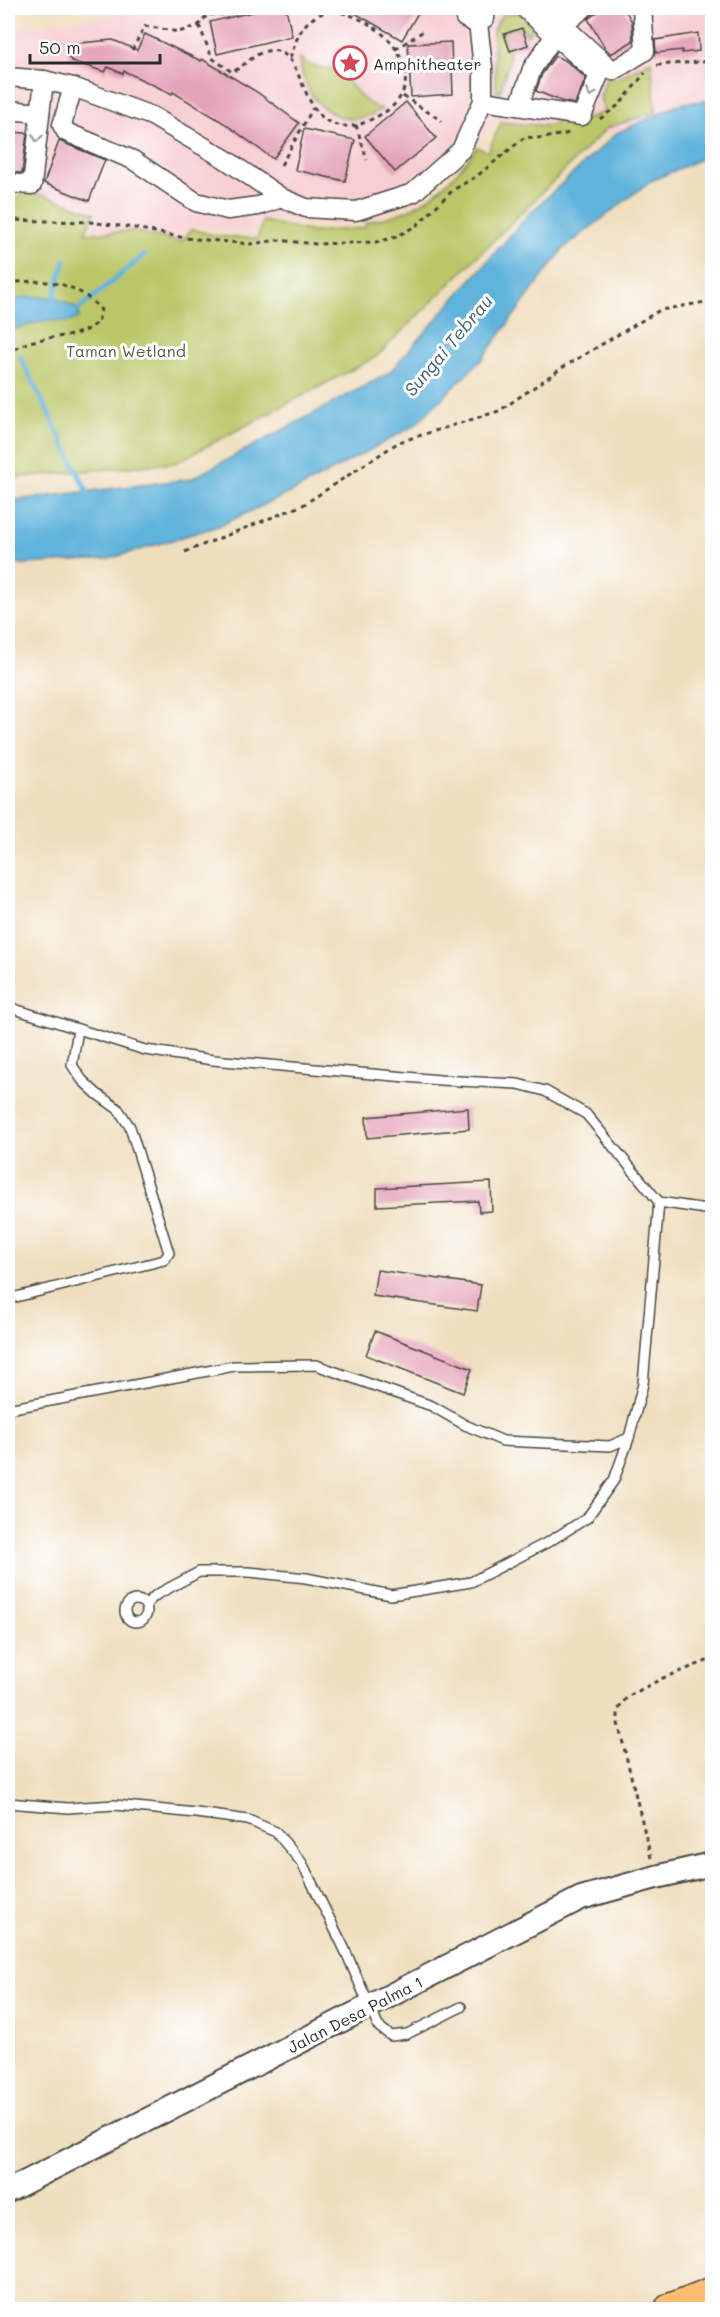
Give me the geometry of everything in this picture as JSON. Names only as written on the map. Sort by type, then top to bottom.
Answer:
[{"type":"highway","points":[[671,2310],[712,2294]]},
{"type":"street","points":[[8,77],[44,80],[73,87],[152,116],[225,159],[282,198],[306,208],[356,212],[413,193],[461,150],[483,101],[482,15],[468,21],[464,14],[465,8]]},
{"type":"street","points":[[524,8],[559,30],[613,71],[645,51],[642,8]]},
{"type":"street","points":[[483,101],[582,116],[599,75],[559,30],[544,8]]},
{"type":"street","points":[[519,106],[532,69],[559,30],[584,8]]},
{"type":"street","points":[[8,183],[32,185],[44,80]]},
{"type":"street","points":[[73,87],[62,125],[66,132],[133,160],[196,202],[228,210],[258,206],[282,198]]},
{"type":"street","points":[[8,110],[40,113]]},
{"type":"street","name":"Jalan Desa Palma 1","points":[[8,2191],[581,1898],[712,1864]]},
{"type":"lane","points":[[8,1007],[145,1050],[213,1060],[440,1080],[518,1084],[545,1091],[586,1114],[659,1202],[712,1210]]},
{"type":"lane","points":[[8,1299],[164,1260],[169,1252],[130,1127],[118,1109],[82,1080],[72,1065],[78,1030]]},
{"type":"lane","points":[[146,1604],[156,1595],[199,1572],[249,1572],[306,1578],[391,1596],[471,1582],[550,1541],[587,1518],[614,1480],[629,1438],[642,1384],[659,1202]]},
{"type":"lane","points":[[8,1409],[234,1366],[316,1365],[432,1406],[465,1425],[503,1441],[610,1446],[629,1438]]},
{"type":"lane","points":[[8,1803],[68,1808],[115,1805],[196,1813],[248,1820],[276,1832],[302,1863],[345,1950],[378,2026],[391,2036],[407,2034],[461,2007]]},
{"type":"path","points":[[132,50],[145,26],[179,32],[199,25],[207,15],[226,14],[251,8]]},
{"type":"path","points":[[199,25],[212,58],[232,72],[256,55],[267,51],[279,52],[290,58],[306,97],[320,116],[330,123],[343,126],[356,125],[380,116],[403,96],[405,78],[400,55],[377,29],[352,16],[324,8]]},
{"type":"path","points":[[341,13],[348,8]]},
{"type":"path","points":[[290,58],[302,29],[310,19],[330,10]]},
{"type":"path","points":[[396,49],[425,30]]},
{"type":"path","points":[[651,65],[712,61]]},
{"type":"path","points":[[403,96],[442,121]]},
{"type":"path","points":[[281,165],[313,108]]},
{"type":"path","points":[[356,125],[367,160]]},
{"type":"path","points":[[8,220],[90,222],[184,238]]},
{"type":"path","points":[[8,283],[31,280],[52,281],[81,291],[101,309],[98,322],[78,335],[36,340],[8,353]]},
{"type":"path","points":[[185,552],[303,505],[399,442],[499,411],[565,366],[660,310],[712,301]]},
{"type":"path","points":[[656,1877],[618,1723],[618,1710],[627,1697],[663,1678],[712,1659]]},
{"type":"shaded area","points":[[172,8],[712,8],[712,96],[682,101],[614,133],[495,123],[423,198],[375,217],[342,226],[263,219],[255,235],[195,226],[179,238],[92,230],[97,212],[34,191],[22,191],[14,197],[8,195],[8,28]]},
{"type":"green space","points":[[517,13],[522,15],[533,29],[527,35],[521,27],[504,32],[510,57],[500,92],[496,92],[493,30],[502,15]]},
{"type":"green space","points":[[300,58],[314,66],[340,69],[362,98],[382,109],[367,117],[353,119],[339,117],[327,110],[308,88],[302,74]]},
{"type":"green space","name":"Taman Wetland","points":[[651,61],[656,112],[607,128],[376,357],[175,463],[8,478],[8,198],[15,200],[23,193],[44,195],[95,213],[85,233],[132,231],[181,242],[192,229],[217,236],[257,239],[263,221],[313,232],[364,228],[366,223],[403,212],[425,201],[454,176],[477,147],[488,152],[501,122],[549,126],[556,121],[575,123],[604,112],[600,97],[607,76],[618,78]]},
{"type":"water","name":"Sungai Tebrau","points":[[712,100],[712,154],[649,182],[563,249],[482,359],[414,426],[300,488],[219,526],[108,559],[8,565],[8,501],[191,479],[389,373],[530,213],[617,133],[682,103]]},
{"type":"water","points":[[54,297],[79,309],[79,318],[68,322],[47,320],[8,331],[8,300]]},
{"type":"building","points":[[269,8],[286,8],[292,36],[217,54],[210,22]]},
{"type":"building","points":[[346,8],[421,8],[402,40]]},
{"type":"building","points":[[603,8],[624,8],[632,22],[633,41],[611,54],[588,19]]},
{"type":"building","points":[[522,28],[528,45],[510,51],[504,34]]},
{"type":"building","points":[[698,33],[699,51],[656,53],[655,40]]},
{"type":"building","points":[[145,34],[201,61],[202,59],[257,92],[299,123],[273,159],[224,123],[173,92],[172,94],[124,71],[123,74],[108,67],[105,72],[72,61],[68,57],[68,44],[113,40],[137,50]]},
{"type":"building","points":[[451,42],[453,94],[411,97],[408,44]]},
{"type":"building","points":[[555,56],[566,61],[586,78],[575,104],[536,91],[542,74]]},
{"type":"building","points":[[406,102],[436,138],[395,172],[365,136]]},
{"type":"building","points":[[304,129],[355,140],[345,181],[295,170]]},
{"type":"building","points":[[8,132],[27,133],[22,173],[8,172]]},
{"type":"building","points":[[59,141],[105,160],[89,201],[44,183]]},
{"type":"building","points":[[468,1108],[469,1129],[367,1138],[366,1117]]},
{"type":"building","points":[[491,1182],[492,1211],[479,1212],[478,1201],[377,1206],[377,1188]]},
{"type":"building","points":[[377,1270],[481,1285],[477,1311],[373,1296]]},
{"type":"building","points":[[375,1331],[472,1369],[463,1393],[366,1355]]},
{"type":"waterway","points":[[79,309],[144,255]]},
{"type":"waterway","points":[[54,297],[65,260]]},
{"type":"waterway","points":[[8,331],[12,340]]},
{"type":"waterway","points":[[20,356],[90,497]]},
{"type":"place","name":"Amphitheater","points":[[350,63]]}]
